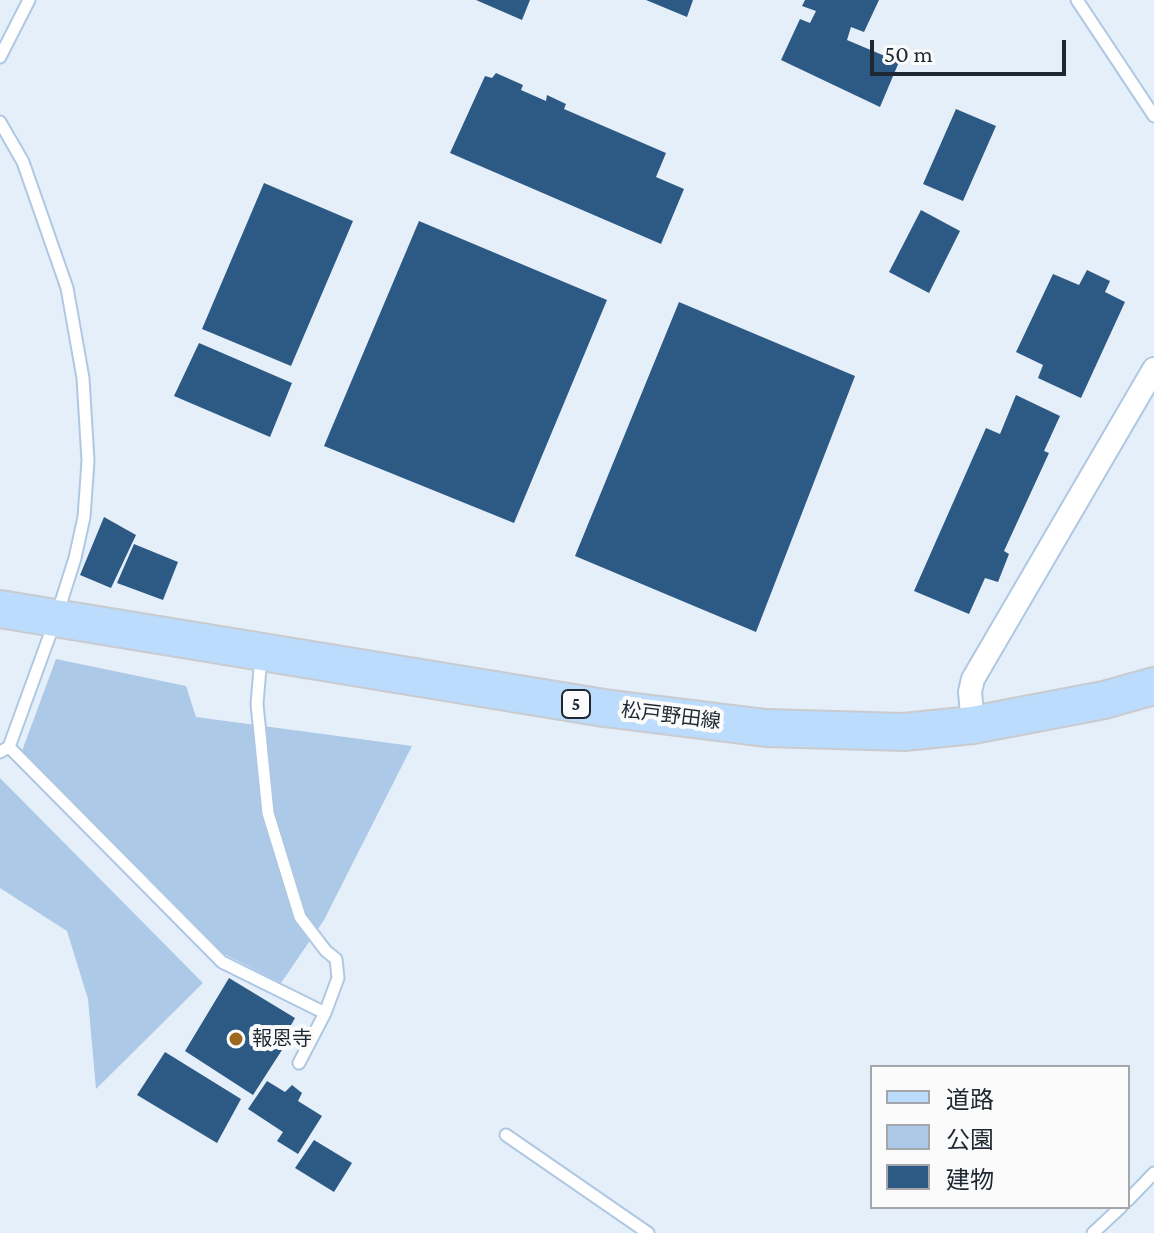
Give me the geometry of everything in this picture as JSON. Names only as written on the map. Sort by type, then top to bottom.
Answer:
[{"type":"main road","name":"松戸野田線","points":[[0,609],[604,708],[766,728],[904,732],[973,725],[1104,700],[1154,686]]},
{"type":"street","points":[[973,725],[970,692],[973,679],[1154,369]]},
{"type":"lane","points":[[0,57],[29,0]]},
{"type":"lane","points":[[1077,0],[1154,116]]},
{"type":"lane","points":[[0,122],[23,162],[67,288],[83,378],[88,461],[84,517],[75,558],[56,618],[5,750],[222,962],[325,1013]]},
{"type":"lane","points":[[262,652],[257,704],[268,813],[300,917],[336,959],[338,978],[325,1013],[299,1063]]},
{"type":"lane","points":[[506,1135],[648,1233]]},
{"type":"lane","points":[[1130,1198],[1154,1173]]},
{"type":"lane","points":[[1093,1233],[1119,1209]]},
{"type":"green space","points":[[56,659],[186,686],[196,717],[412,746],[324,920],[281,983],[224,954],[22,751]]},
{"type":"green space","points":[[0,778],[203,983],[96,1089],[88,999],[67,931],[0,888]]},
{"type":"building","points":[[476,0],[530,0],[522,20]]},
{"type":"building","points":[[646,0],[693,0],[687,17]]},
{"type":"building","points":[[805,0],[879,0],[864,32],[851,27],[847,40],[899,62],[880,107],[781,60],[800,19],[810,23],[816,11],[802,6]]},
{"type":"building","points":[[496,73],[523,85],[521,90],[546,101],[547,95],[566,104],[564,109],[666,153],[656,177],[684,189],[661,244],[450,153],[485,76],[492,78]]},
{"type":"building","points":[[956,109],[996,126],[963,201],[923,184]]},
{"type":"building","points":[[264,183],[353,221],[291,366],[202,329]]},
{"type":"building","points":[[921,210],[960,231],[929,293],[889,272]]},
{"type":"building","points":[[419,221],[607,300],[514,523],[324,446]]},
{"type":"building","points":[[1087,270],[1110,281],[1105,292],[1125,302],[1081,398],[1038,378],[1043,365],[1016,352],[1053,274],[1079,285]]},
{"type":"building","points":[[679,302],[855,376],[756,632],[575,556]]},
{"type":"building","points":[[199,343],[292,383],[270,437],[174,396]]},
{"type":"building","points":[[1016,395],[1060,416],[1044,451],[1049,453],[1004,551],[1009,554],[998,582],[985,578],[969,614],[914,591],[986,428],[1000,434]]},
{"type":"building","points":[[104,517],[136,535],[111,588],[80,575]]},
{"type":"building","points":[[134,544],[178,562],[163,600],[117,583]]},
{"type":"building","points":[[229,978],[295,1018],[286,1034],[291,1036],[253,1095],[185,1051]]},
{"type":"building","points":[[165,1052],[241,1099],[217,1143],[137,1095]]},
{"type":"building","points":[[267,1081],[285,1092],[292,1085],[302,1093],[298,1101],[322,1116],[298,1154],[277,1141],[283,1132],[248,1109]]},
{"type":"building","points":[[314,1140],[352,1163],[334,1192],[295,1168]]},
{"type":"place","name":"報恩寺","points":[[236,1039]]}]
